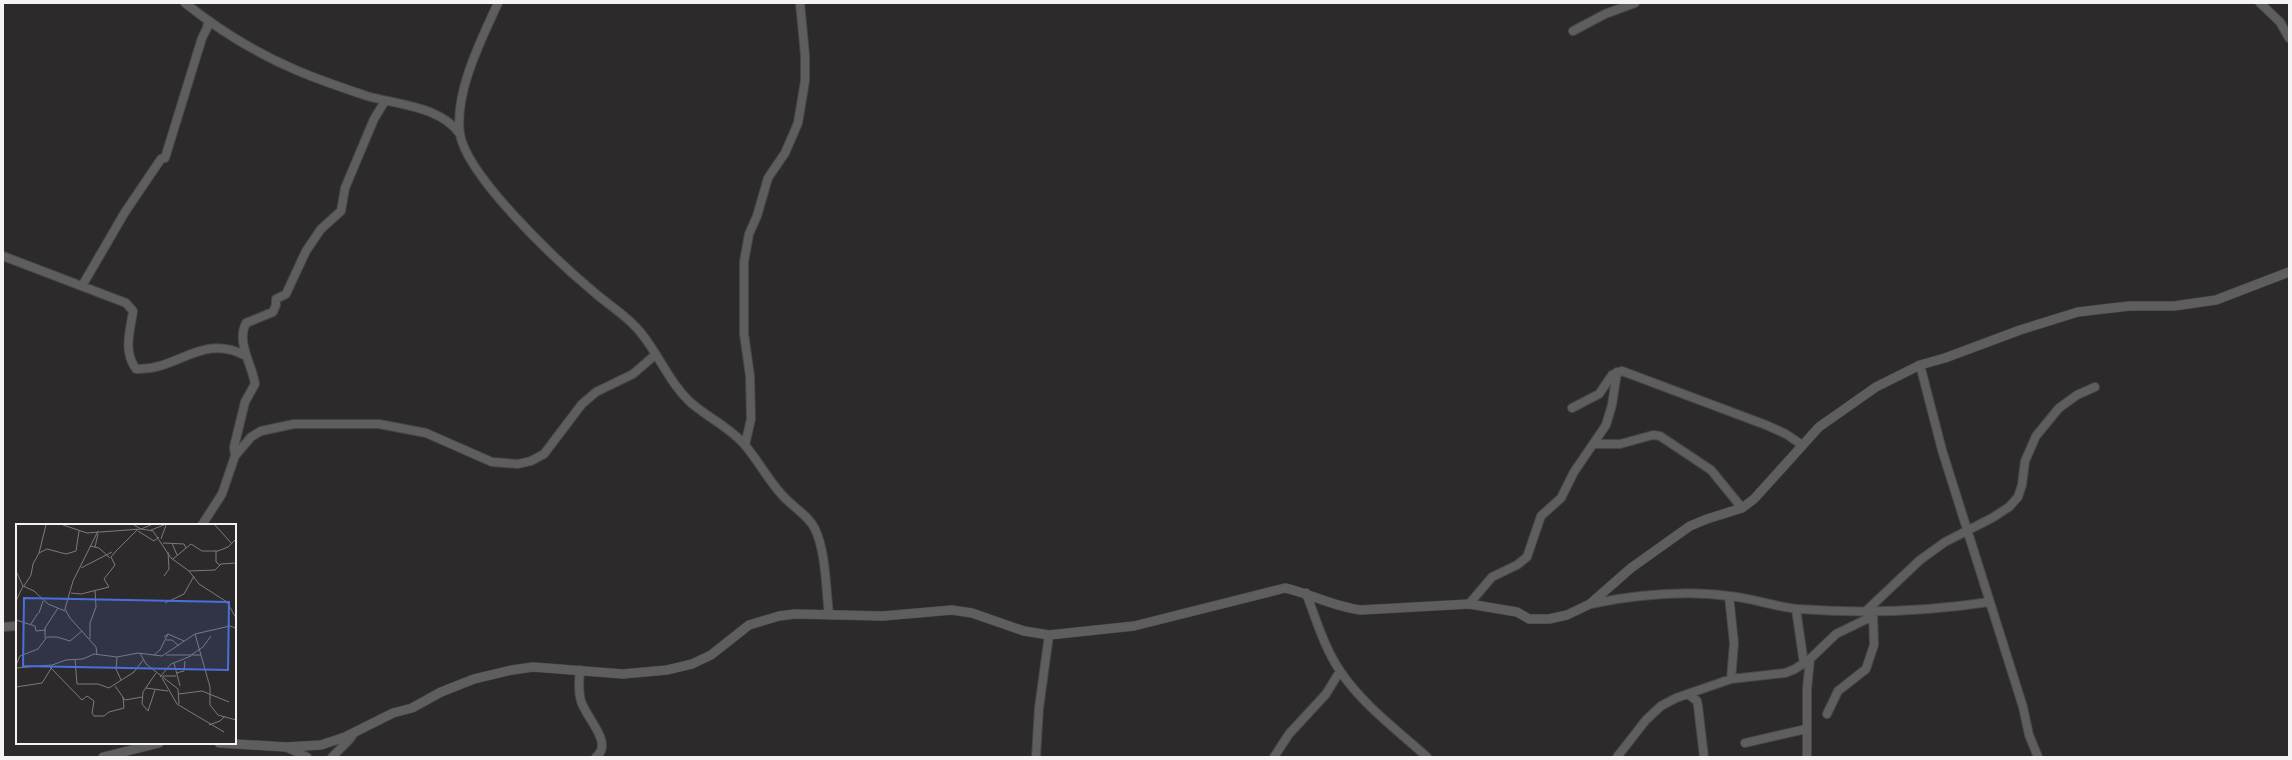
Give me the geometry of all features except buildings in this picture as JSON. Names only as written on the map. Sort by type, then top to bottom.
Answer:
[{"type":"street","points":[[185,3],[208,21],[262,55],[296,71],[385,100],[433,113],[453,124],[460,134],[468,155],[510,211],[575,276],[641,332],[676,387],[688,400],[705,414],[728,429],[745,445],[777,490],[814,527],[822,554],[829,616]]},
{"type":"street","points":[[460,134],[459,113],[461,100],[473,60],[498,3]]},
{"type":"street","points":[[745,445],[751,412],[750,376],[744,334],[744,262],[749,234],[757,216],[768,178],[786,154],[798,123],[805,81],[805,55],[800,3]]},
{"type":"street","points":[[1574,31],[1606,14],[1635,3]]},
{"type":"street","points":[[2260,3],[2280,22],[2289,38]]},
{"type":"street","points":[[82,286],[125,212],[163,159],[202,38],[207,28],[208,21]]},
{"type":"street","points":[[235,456],[234,447],[245,402],[255,384],[246,356],[243,330],[246,323],[273,312],[276,299],[286,294],[299,266],[318,234],[327,222],[341,211],[345,188],[374,119],[385,100]]},
{"type":"street","points":[[3,256],[126,303],[133,312],[127,345],[130,360],[136,369],[147,369],[203,349],[219,347],[237,351],[246,356]]},
{"type":"street","points":[[236,744],[286,747],[322,745],[354,733],[376,720],[412,708],[441,692],[474,679],[533,667],[623,674],[650,673],[692,664],[711,655],[749,625],[764,620],[795,614],[829,616],[883,616],[952,610],[972,613],[1030,633],[1049,635],[1134,626],[1205,610],[1270,591],[1286,588],[1306,593],[1346,608],[1361,610],[1469,604],[1517,612],[1529,619],[1549,619],[1577,611],[1590,604],[1631,568],[1690,526],[1742,508],[1754,499],[1802,445],[1836,414],[1898,374],[2020,330],[2078,312],[2129,306],[2174,306],[2216,300],[2289,272]]},
{"type":"street","points":[[203,524],[222,494],[235,456],[251,437],[278,426],[294,424],[379,424],[426,433],[492,462],[518,464],[531,461],[544,454],[555,443],[582,404],[596,392],[633,374],[655,355]]},
{"type":"street","points":[[1920,365],[1942,450],[2038,757]]},
{"type":"street","points":[[1572,408],[1599,394],[1612,375],[1617,372],[1625,372],[1766,425],[1786,434],[1802,445]]},
{"type":"street","points":[[1469,604],[1492,577],[1517,565],[1527,557],[1538,521],[1561,498],[1574,472],[1606,425],[1612,405],[1617,372]]},
{"type":"street","points":[[1617,757],[1646,720],[1661,706],[1688,694],[1731,679],[1785,673],[1807,662],[1836,634],[1870,614],[1920,560],[1945,542],[1995,516],[2018,497],[2022,485],[2024,462],[2036,436],[2059,408],[2077,395],[2095,387]]},
{"type":"street","points":[[1593,444],[1620,444],[1653,435],[1660,436],[1711,470],[1742,508]]},
{"type":"street","points":[[1306,593],[1327,649],[1340,671],[1375,711],[1427,757]]},
{"type":"street","points":[[1590,604],[1622,598],[1652,596],[1729,596],[1796,609],[1870,614],[1911,612],[1989,602]]},
{"type":"street","points":[[1729,596],[1734,643],[1731,679]]},
{"type":"street","points":[[1796,609],[1807,662],[1807,757]]},
{"type":"street","points":[[1827,714],[1838,691],[1866,669],[1874,645],[1870,614]]},
{"type":"street","points":[[3,627],[16,626]]},
{"type":"street","points":[[1036,757],[1039,708],[1049,635]]},
{"type":"street","points":[[580,670],[579,694],[582,703],[603,741],[602,752],[596,757]]},
{"type":"street","points":[[1274,757],[1289,734],[1326,694],[1340,671]]},
{"type":"street","points":[[1688,694],[1696,701],[1698,706],[1704,757]]},
{"type":"street","points":[[1745,743],[1806,729]]},
{"type":"street","points":[[332,757],[354,733]]},
{"type":"street","points":[[103,757],[155,744]]},
{"type":"street","points":[[286,747],[307,757]]}]
